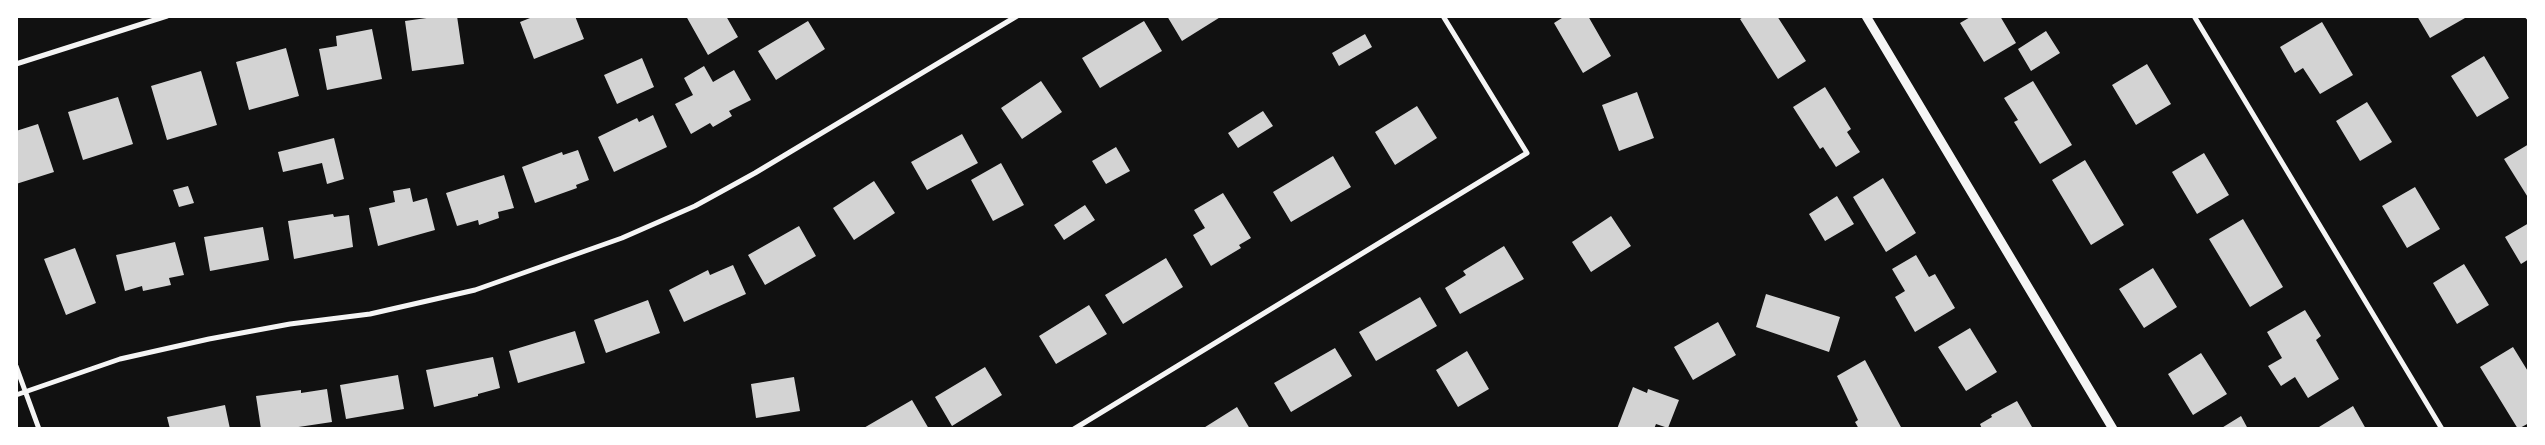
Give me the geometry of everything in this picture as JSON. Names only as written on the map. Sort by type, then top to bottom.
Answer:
[{"type":"street","points":[[16,64],[167,16]]},
{"type":"street","points":[[16,395],[120,359],[209,339],[290,324],[370,314],[475,290],[622,238],[695,206],[755,173],[1017,16]]},
{"type":"street","points":[[1074,429],[1527,153],[1443,16]]},
{"type":"street","points":[[1866,16],[2113,429]]},
{"type":"street","points":[[2194,16],[2442,429]]},
{"type":"street","points":[[16,366],[39,429]]},
{"type":"building","points":[[441,16],[457,16],[464,64],[412,71],[405,21]]},
{"type":"building","points":[[535,16],[575,16],[584,39],[534,59],[520,22]]},
{"type":"building","points":[[686,16],[726,16],[738,37],[708,55]]},
{"type":"building","points":[[1167,16],[1222,16],[1182,41]]},
{"type":"building","points":[[1565,16],[1588,16],[1611,56],[1583,73],[1554,23]]},
{"type":"building","points":[[1745,16],[1777,16],[1806,61],[1778,79],[1740,19]]},
{"type":"building","points":[[1972,16],[2000,16],[2016,43],[1984,62],[1960,23]]},
{"type":"building","points":[[2417,16],[2463,16],[2465,18],[2430,38]]},
{"type":"building","points":[[808,21],[825,49],[776,80],[758,51]]},
{"type":"building","points":[[1144,21],[1162,51],[1100,88],[1082,58]]},
{"type":"building","points":[[2322,22],[2353,75],[2320,94],[2303,68],[2295,73],[2280,47]]},
{"type":"building","points":[[372,29],[382,79],[327,90],[319,49],[337,46],[336,36]]},
{"type":"building","points":[[2046,31],[2060,53],[2031,71],[2018,49]]},
{"type":"building","points":[[1365,34],[1372,47],[1339,66],[1332,53]]},
{"type":"building","points":[[286,48],[299,96],[249,110],[236,62]]},
{"type":"building","points":[[2484,56],[2509,98],[2477,117],[2451,76]]},
{"type":"building","points":[[642,58],[654,87],[617,104],[604,75]]},
{"type":"building","points":[[2147,64],[2171,104],[2136,125],[2112,85]]},
{"type":"building","points":[[704,66],[713,82],[734,70],[751,100],[729,111],[732,116],[713,127],[710,123],[691,134],[675,104],[693,95],[684,78]]},
{"type":"building","points":[[201,71],[217,125],[167,140],[151,86]]},
{"type":"building","points":[[1041,81],[1062,112],[1022,139],[1001,108]]},
{"type":"building","points":[[2033,81],[2072,145],[2040,164],[2014,122],[2018,120],[2004,98]]},
{"type":"building","points":[[1825,87],[1851,129],[1847,132],[1860,152],[1836,167],[1823,147],[1820,149],[1793,107]]},
{"type":"building","points":[[1637,92],[1654,138],[1619,151],[1602,105]]},
{"type":"building","points":[[118,97],[133,144],[83,160],[68,112]]},
{"type":"building","points":[[2367,102],[2392,142],[2360,161],[2336,121]]},
{"type":"building","points":[[1417,106],[1437,138],[1395,165],[1375,132]]},
{"type":"building","points":[[1263,111],[1273,126],[1238,148],[1228,133]]},
{"type":"building","points":[[653,115],[667,147],[614,172],[598,137],[637,118],[639,122]]},
{"type":"building","points":[[38,124],[54,172],[16,184],[16,131]]},
{"type":"building","points":[[962,134],[978,163],[927,190],[911,162]]},
{"type":"building","points":[[334,138],[344,179],[327,184],[322,163],[283,172],[278,152]]},
{"type":"building","points":[[2529,144],[2529,199],[2504,159]]},
{"type":"building","points":[[1116,147],[1130,171],[1106,184],[1092,161]]},
{"type":"building","points":[[578,150],[589,180],[576,185],[577,188],[535,203],[522,167],[562,152],[563,155]]},
{"type":"building","points":[[2204,153],[2229,195],[2197,214],[2172,172]]},
{"type":"building","points":[[1333,156],[1351,187],[1291,222],[1273,192]]},
{"type":"building","points":[[2085,160],[2124,225],[2091,245],[2052,180]]},
{"type":"building","points":[[1001,163],[1024,205],[993,221],[971,180]]},
{"type":"building","points":[[504,175],[514,208],[498,212],[499,218],[479,225],[478,220],[457,226],[446,193]]},
{"type":"building","points":[[1883,178],[1916,233],[1886,252],[1853,197]]},
{"type":"building","points":[[874,181],[895,213],[854,240],[833,208]]},
{"type":"building","points":[[188,186],[194,203],[179,207],[173,190]]},
{"type":"building","points":[[2415,187],[2440,229],[2407,248],[2382,206]]},
{"type":"building","points":[[410,188],[413,202],[427,198],[435,230],[378,246],[369,208],[395,202],[393,191]]},
{"type":"building","points":[[1223,193],[1251,238],[1239,245],[1241,248],[1211,266],[1193,235],[1205,228],[1194,210]]},
{"type":"building","points":[[1837,196],[1854,224],[1825,241],[1809,214]]},
{"type":"building","points":[[1085,205],[1095,220],[1064,240],[1054,225]]},
{"type":"building","points":[[333,214],[334,217],[349,215],[353,247],[294,259],[288,221]]},
{"type":"building","points":[[1611,216],[1631,246],[1591,272],[1572,242]]},
{"type":"building","points":[[2243,219],[2283,287],[2250,307],[2209,239]]},
{"type":"building","points":[[2529,223],[2529,259],[2521,264],[2505,237]]},
{"type":"building","points":[[799,226],[816,256],[765,285],[748,255]]},
{"type":"building","points":[[263,227],[269,260],[210,271],[204,237]]},
{"type":"building","points":[[175,242],[184,275],[169,278],[171,285],[143,291],[142,286],[125,291],[116,255]]},
{"type":"building","points":[[1504,246],[1524,279],[1460,314],[1445,288],[1466,275],[1463,271]]},
{"type":"building","points":[[75,248],[96,303],[66,315],[44,259]]},
{"type":"building","points":[[1916,255],[1929,277],[1935,274],[1955,308],[1915,332],[1895,297],[1905,291],[1892,269]]},
{"type":"building","points":[[1166,258],[1183,287],[1123,324],[1105,295]]},
{"type":"building","points":[[2464,264],[2489,305],[2457,324],[2433,283]]},
{"type":"building","points":[[733,265],[746,294],[684,322],[669,290],[708,270],[710,275]]},
{"type":"building","points":[[2153,268],[2177,307],[2144,328],[2119,289]]},
{"type":"building","points":[[1766,294],[1840,317],[1829,352],[1756,327]]},
{"type":"building","points":[[1420,297],[1437,326],[1376,361],[1359,332]]},
{"type":"building","points":[[648,300],[660,333],[606,353],[594,320]]},
{"type":"building","points":[[1089,305],[1107,334],[1056,364],[1039,336]]},
{"type":"building","points":[[2305,310],[2321,336],[2316,340],[2339,379],[2308,398],[2295,377],[2281,386],[2268,366],[2282,358],[2267,332]]},
{"type":"building","points":[[1718,322],[1736,355],[1693,380],[1674,347]]},
{"type":"building","points":[[1970,328],[1997,372],[1966,391],[1938,347]]},
{"type":"building","points":[[575,331],[585,363],[518,383],[509,351]]},
{"type":"building","points":[[2513,347],[2529,373],[2529,423],[2518,429],[2480,367]]},
{"type":"building","points":[[1335,348],[1352,376],[1291,412],[1274,383]]},
{"type":"building","points":[[1467,351],[1489,389],[1458,407],[1436,370]]},
{"type":"building","points":[[2201,353],[2227,394],[2193,415],[2168,374]]},
{"type":"building","points":[[493,357],[500,388],[478,394],[478,396],[434,407],[426,370]]},
{"type":"building","points":[[1865,360],[1902,429],[1859,429],[1855,422],[1858,420],[1837,376]]},
{"type":"building","points":[[985,367],[1002,395],[952,426],[935,397]]},
{"type":"building","points":[[398,375],[404,409],[346,419],[340,385]]},
{"type":"building","points":[[794,377],[800,411],[756,418],[751,384]]},
{"type":"building","points":[[1633,387],[1647,393],[1648,389],[1679,400],[1668,428],[1656,424],[1654,429],[1617,429]]},
{"type":"building","points":[[327,389],[332,422],[285,429],[261,429],[256,396],[301,390],[301,393]]},
{"type":"building","points":[[912,400],[929,429],[862,429]]},
{"type":"building","points":[[2017,401],[2032,427],[1982,429],[1980,424],[1992,417],[1991,415]]},
{"type":"building","points":[[225,405],[230,429],[170,429],[167,417]]},
{"type":"building","points":[[2353,406],[2366,429],[2320,429],[2319,427]]},
{"type":"building","points":[[1237,407],[1250,429],[1202,429]]},
{"type":"building","points":[[2241,416],[2248,429],[2220,429]]}]
